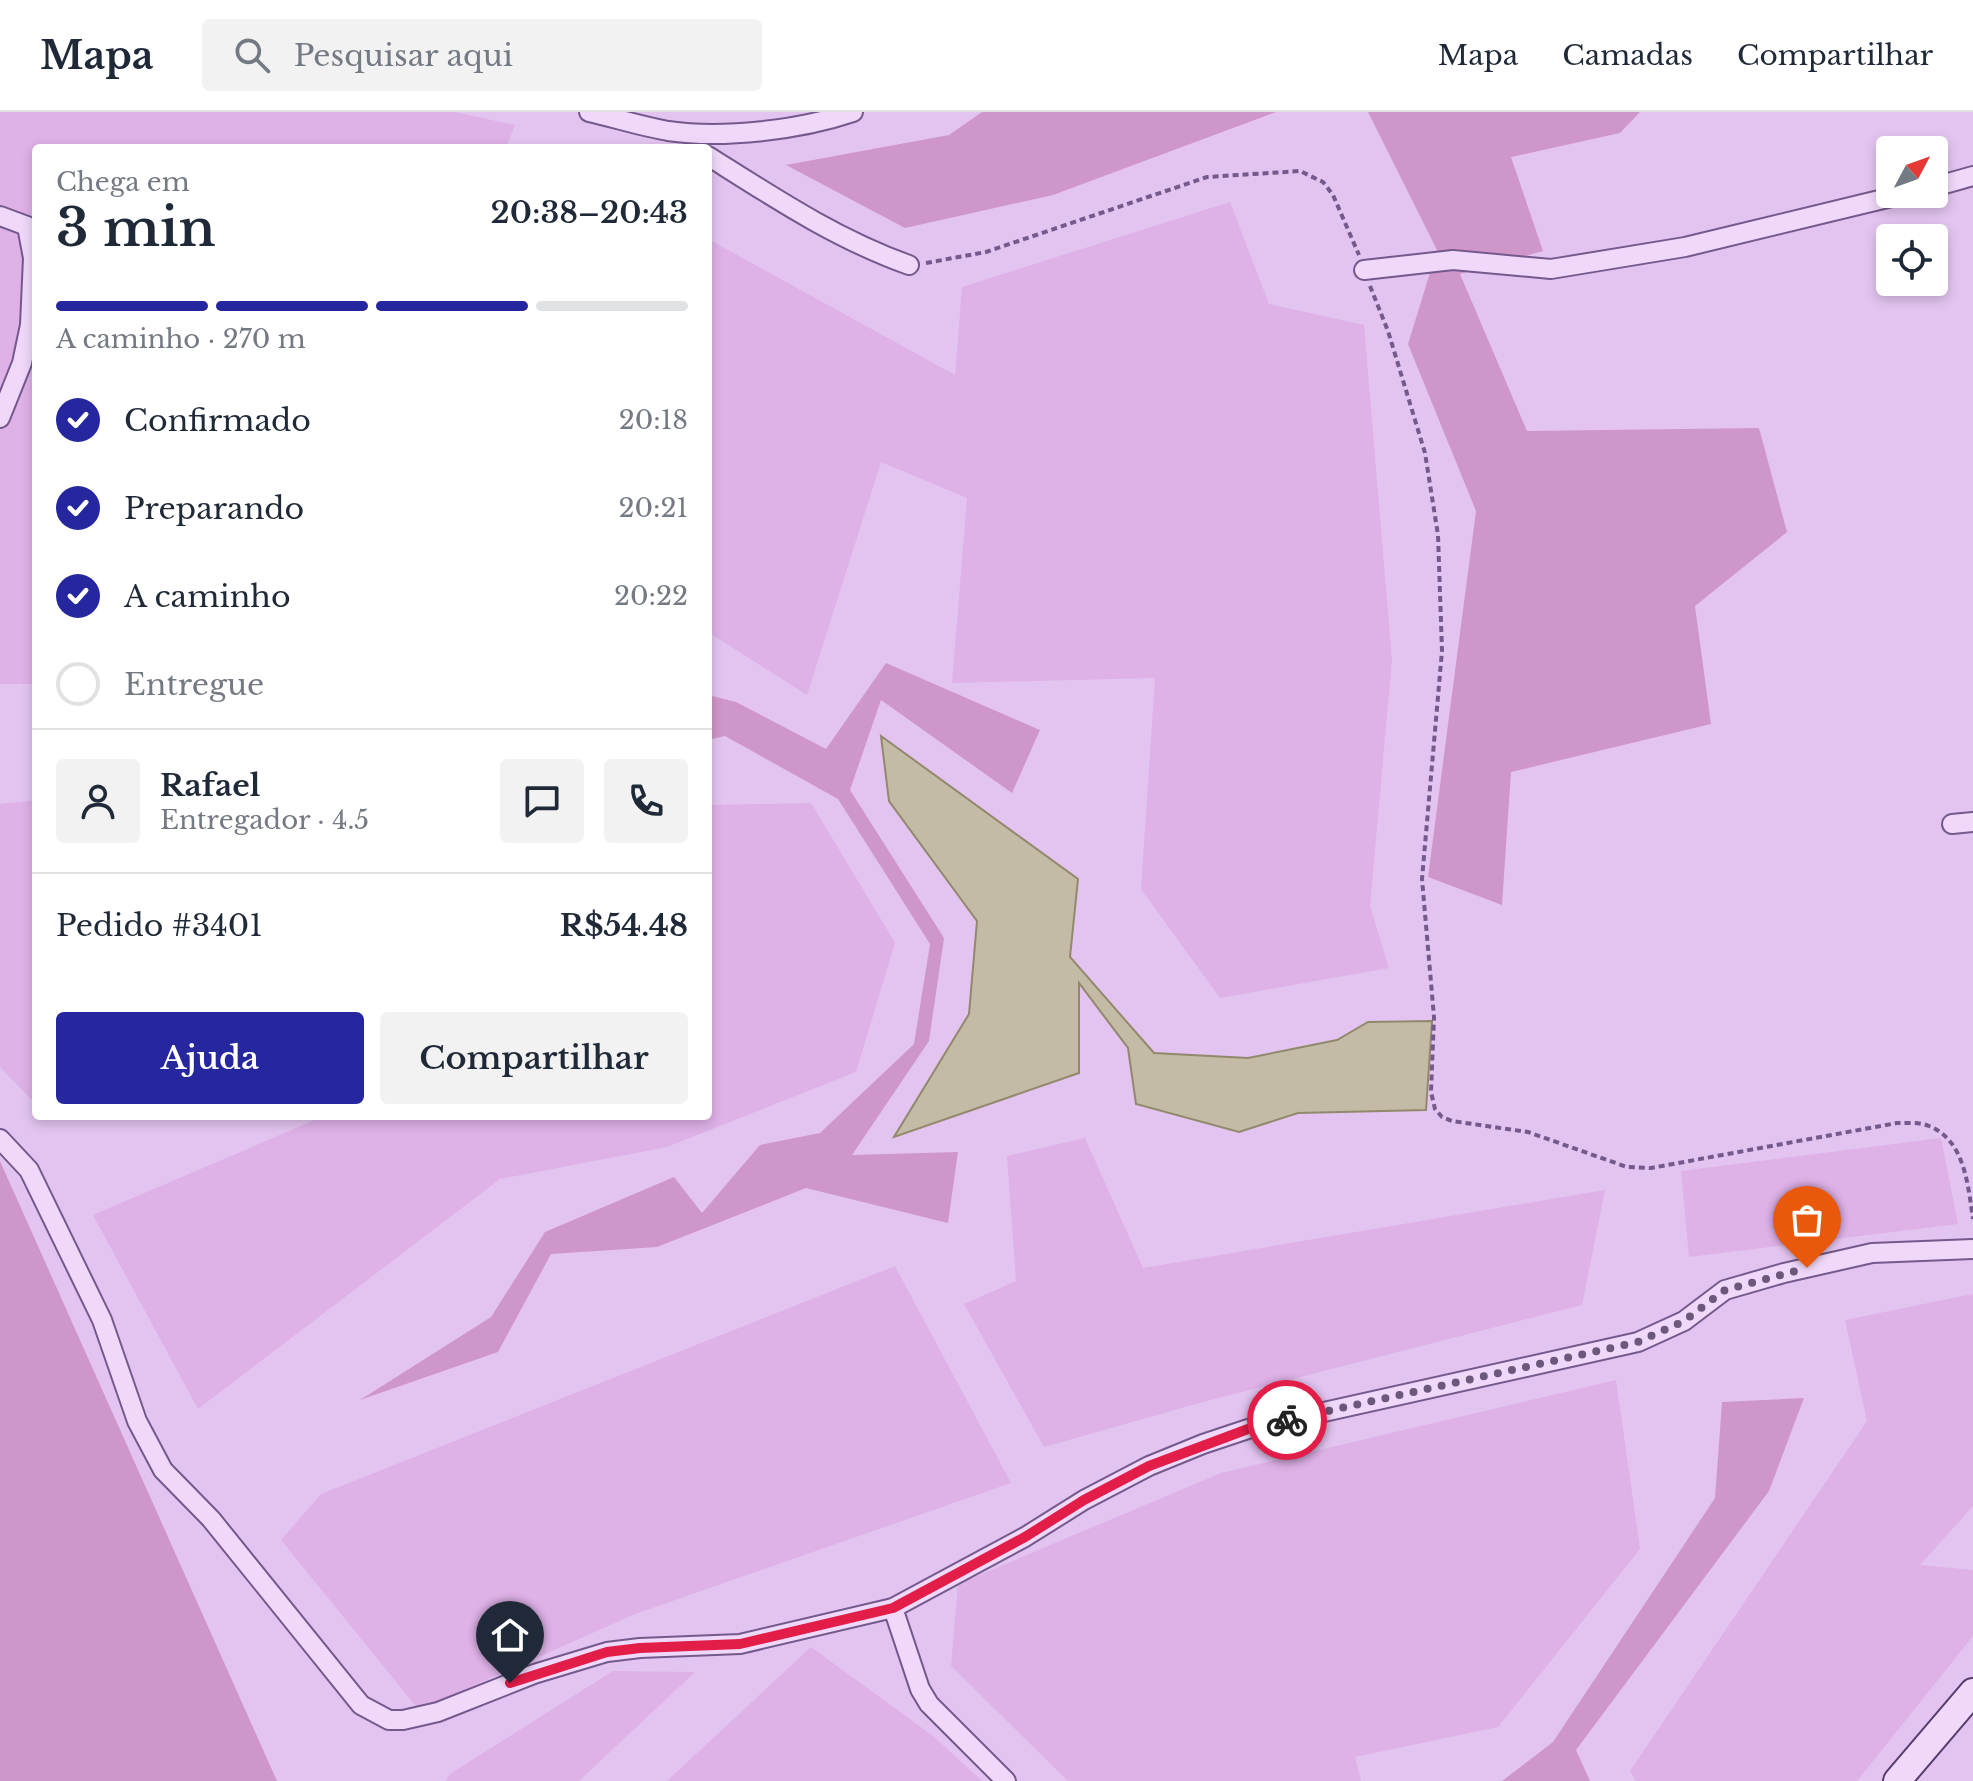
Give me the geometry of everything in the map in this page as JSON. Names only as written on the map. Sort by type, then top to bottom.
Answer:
[{"type":"street","points":[[589,112],[669,131],[737,133],[853,112]]},
{"type":"street","points":[[669,131],[690,144]]},
{"type":"street","points":[[712,159],[802,216],[870,251],[909,265]]},
{"type":"street","points":[[1948,183],[1973,176]]},
{"type":"street","points":[[1364,270],[1453,260],[1551,269],[1685,247],[1876,201]]},
{"type":"street","points":[[0,216],[27,226],[32,253]]},
{"type":"street","points":[[0,418],[27,345],[32,272]]},
{"type":"street","points":[[1952,824],[1973,822]]},
{"type":"street","points":[[0,1139],[29,1170],[102,1320],[137,1421],[163,1470],[211,1519],[361,1705],[389,1720],[438,1712],[534,1674],[607,1652],[740,1644],[893,1608],[1149,1466],[1248,1429],[1638,1342],[1684,1321],[1725,1290],[1784,1273],[1872,1253],[1973,1249]]},
{"type":"street","points":[[893,1608],[920,1689],[929,1704],[1006,1781]]},
{"type":"street","points":[[1897,1781],[1973,1692]]},
{"type":"path","points":[[909,265],[986,252],[1207,177],[1300,171],[1323,182],[1333,195],[1388,331],[1425,453],[1438,535],[1442,651],[1422,879],[1434,1017],[1431,1092],[1435,1109],[1442,1117],[1452,1121],[1528,1132],[1627,1167],[1651,1168],[1897,1123],[1926,1124],[1941,1133],[1955,1149],[1967,1174],[1973,1219]]},
{"type":"shaded area","points":[[0,112],[455,112],[515,125],[508,144],[32,144],[32,684],[0,684]]},
{"type":"shaded area","points":[[982,112],[1276,112],[1053,195],[905,228],[786,165],[949,135]]},
{"type":"shaded area","points":[[1368,112],[1640,112],[1620,133],[1511,157],[1543,251],[1460,274],[1527,431],[1759,428],[1787,532],[1695,606],[1711,724],[1511,772],[1502,905],[1428,877],[1476,511],[1408,344],[1437,250]]},
{"type":"shaded area","points":[[1230,202],[1269,304],[1364,325],[1392,660],[1370,906],[1389,968],[1220,998],[1141,889],[1155,678],[952,683],[967,498],[881,462],[807,695],[712,635],[712,241],[955,375],[962,287]]},
{"type":"shaded area","points":[[886,663],[1040,730],[1012,793],[881,700],[850,790],[944,938],[929,1041],[852,1155],[958,1152],[948,1223],[806,1188],[657,1247],[551,1254],[498,1352],[360,1400],[491,1317],[545,1232],[674,1177],[702,1213],[760,1145],[820,1133],[914,1044],[930,944],[838,799],[725,736],[712,739],[712,696],[736,702],[826,749]]},
{"type":"shaded area","points":[[881,736],[1078,879],[1070,957],[1154,1053],[1248,1058],[1337,1040],[1368,1022],[1432,1021],[1426,1110],[1298,1113],[1239,1132],[1136,1104],[1128,1048],[1079,983],[1079,1073],[894,1137],[969,1014],[977,921],[889,801]]},
{"type":"shaded area","points":[[32,800],[32,1100],[0,1067],[0,804]]},
{"type":"shaded area","points":[[811,803],[895,943],[856,1072],[667,1147],[500,1179],[198,1409],[93,1215],[315,1120],[712,1120],[712,805]]},
{"type":"shaded area","points":[[1085,1138],[1143,1268],[1605,1190],[1582,1305],[1203,1402],[1044,1447],[964,1304],[1016,1281],[1007,1156]]},
{"type":"shaded area","points":[[1941,1138],[1958,1224],[1689,1257],[1681,1171]]},
{"type":"shaded area","points":[[0,1161],[277,1781],[0,1781]]},
{"type":"shaded area","points":[[895,1266],[1011,1483],[635,1614],[419,1710],[281,1540],[321,1494]]},
{"type":"shaded area","points":[[1973,1294],[1973,1506],[1920,1565],[1973,1570],[1973,1636],[1857,1781],[1636,1781],[1630,1771],[1867,1421],[1845,1320]]},
{"type":"shaded area","points":[[1616,1380],[1640,1549],[1498,1727],[1355,1757],[1361,1781],[1068,1781],[951,1666],[958,1584],[1221,1473]]},
{"type":"shaded area","points":[[1804,1398],[1769,1491],[1576,1750],[1590,1781],[1502,1781],[1553,1742],[1715,1498],[1722,1402]]},
{"type":"shaded area","points":[[811,1647],[933,1736],[982,1781],[667,1781]]},
{"type":"shaded area","points":[[613,1671],[695,1672],[579,1781],[446,1781],[450,1774]]},
{"type":"way so far","points":[[1287,1420],[1638,1342],[1684,1321],[1725,1290],[1807,1268]]},
{"type":"route","points":[[510,1683],[607,1652],[740,1644],[893,1608],[1149,1466],[1248,1429],[1287,1420]]}]
